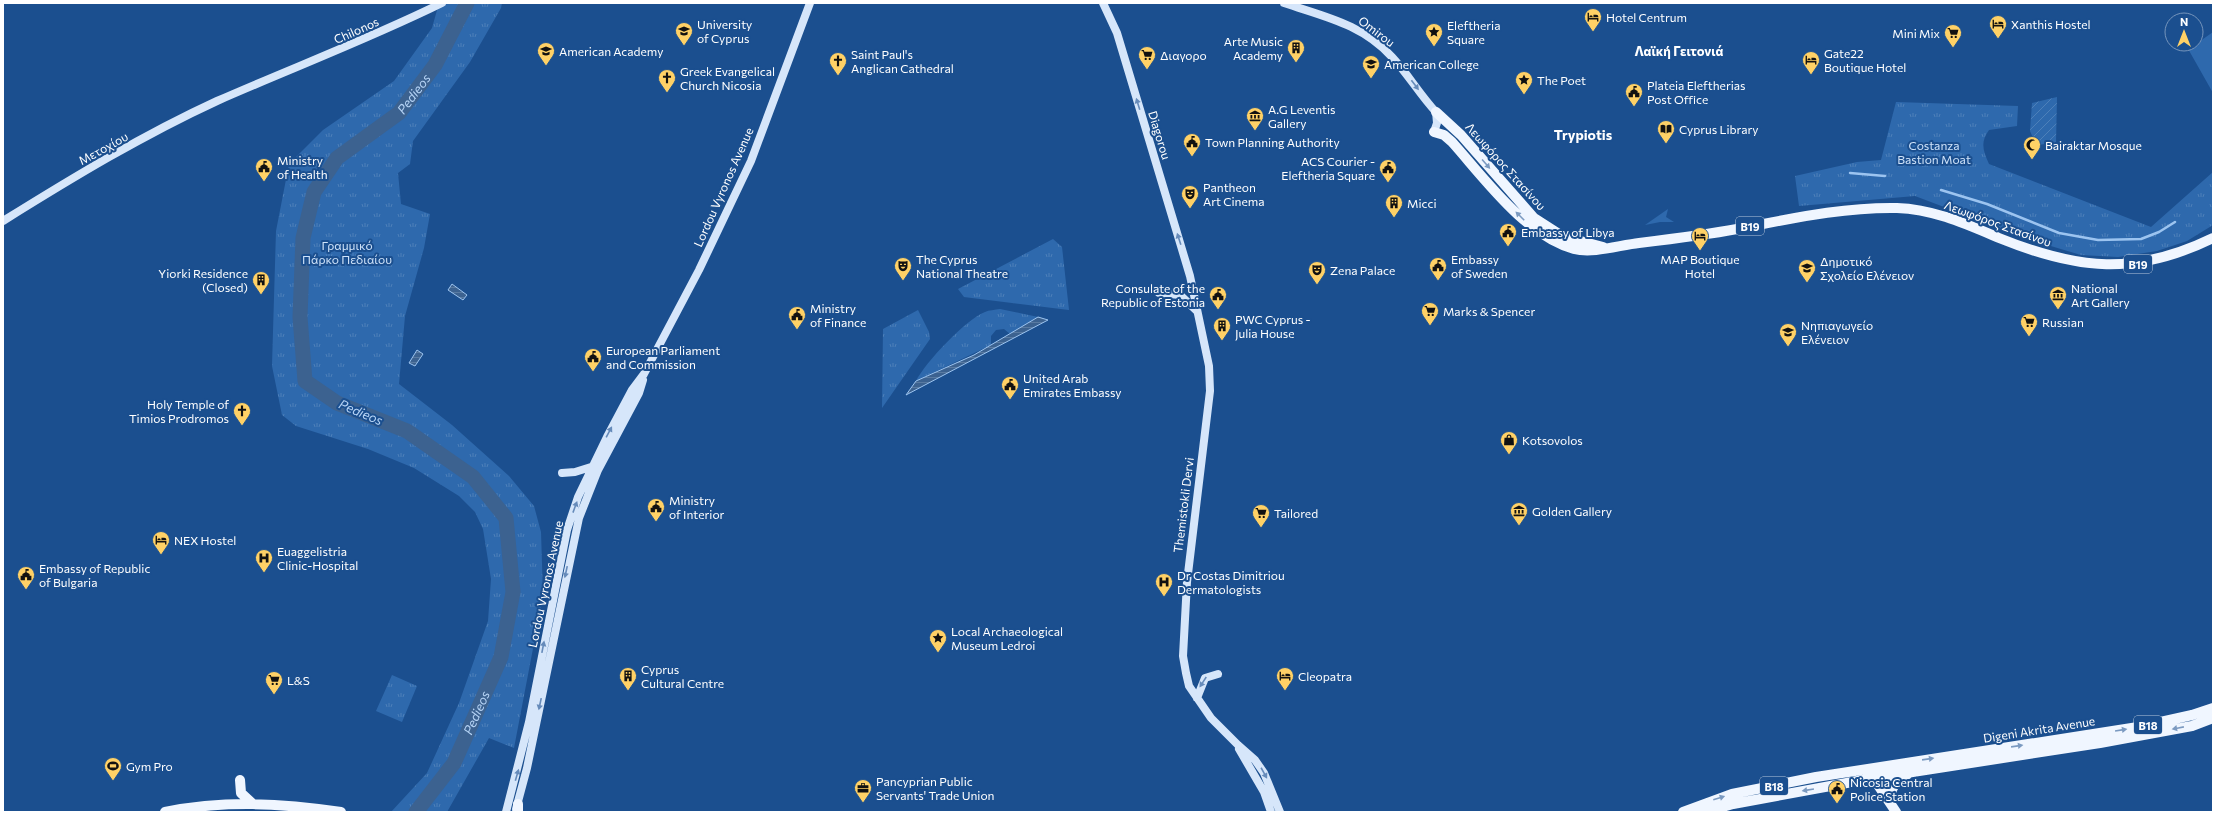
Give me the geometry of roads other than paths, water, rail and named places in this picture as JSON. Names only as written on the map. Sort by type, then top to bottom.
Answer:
[{"type":"main road","name":"Lordou Vyronos Avenue","points":[[506,812],[527,730],[567,530],[591,467],[632,390],[644,374],[699,270],[751,161],[810,3]]},
{"type":"main road","name":"Diagorou","points":[[1104,3],[1116,33],[1190,276]]},
{"type":"main road","name":"Omirou","points":[[1284,3],[1355,27],[1368,36],[1392,57],[1436,112]]},
{"type":"main road","name":"Chilonos","points":[[255,85],[300,67],[440,4]]},
{"type":"main road","name":"Μετοχίου","points":[[3,221],[85,172],[217,102],[255,85]]},
{"type":"main road","points":[[1434,132],[1437,123],[1436,112]]},
{"type":"main road","name":"Λεωφόρος Στασίνου","points":[[1436,112],[1461,135],[1534,218],[1562,236],[1605,247]]},
{"type":"main road","name":"Λεωφόρος Στασίνου","points":[[1434,132],[1444,135],[1452,142],[1512,209],[1529,225],[1545,236],[1583,251],[1709,234],[1814,215],[1896,208],[1915,210],[1953,219],[2006,241],[2058,258],[2087,264],[2117,265],[2160,260],[2184,252],[2213,238]]},
{"type":"main road","name":"Themistokli Dervi","points":[[1190,276],[1209,366],[1210,391],[1188,568],[1183,656],[1189,686],[1211,718],[1255,760],[1264,773],[1280,812]]},
{"type":"main road","points":[[1159,293],[1180,294],[1198,312]]},
{"type":"main road","name":"Lordou Vyronos Avenue","points":[[517,809],[579,518],[598,470],[639,393],[644,374]]},
{"type":"main road","points":[[562,473],[575,472],[591,467]]},
{"type":"main road","points":[[1197,698],[1205,678],[1218,674]]},
{"type":"main road","name":"Digeni Akrita Avenue","points":[[1867,768],[2138,727],[2192,715],[2213,708]]},
{"type":"main road","name":"Digeni Akrita Avenue","points":[[1874,778],[2056,751],[2192,726],[2213,718]]},
{"type":"main road","name":"Themistokli Dervi","points":[[1238,745],[1264,792],[1271,812]]},
{"type":"main road","points":[[1867,768],[1896,812]]},
{"type":"main road","name":"B18","points":[[1682,812],[1732,794],[1867,768]]},
{"type":"main road","points":[[1890,803],[1892,788],[1901,777],[1914,772]]},
{"type":"main road","name":"B18","points":[[1705,812],[1719,807],[1874,778]]},
{"type":"main road","points":[[240,780],[241,793],[253,804]]},
{"type":"main road","points":[[165,812],[224,808],[253,804],[300,806],[341,812]]},
{"type":"waterway","name":"Pedieos","points":[[416,812],[454,763],[501,657],[513,592],[506,518],[473,477],[407,431],[337,403],[305,381],[300,317],[303,238],[314,192],[337,158],[399,113],[435,65],[467,3]]},
{"type":"waterway","points":[[1850,173],[1885,176]]},
{"type":"waterway","points":[[1941,190],[1987,204],[2059,233],[2098,240],[2141,239],[2159,232],[2175,222]]},
{"type":"place","name":"Hotel Centrum","points":[[1593,32]]},
{"type":"place","name":"Xanthis Hostel","points":[[1998,39]]},
{"type":"place","name":"University of Cyprus","points":[[684,46]]},
{"type":"place","name":"Eleftheria Square","points":[[1434,47]]},
{"type":"place","name":"Mini Mix","points":[[1953,48]]},
{"type":"place","name":"Arte Music Academy","points":[[1296,63]]},
{"type":"place","name":"American Academy","points":[[546,66]]},
{"type":"place","name":"Διαγορο","points":[[1147,70]]},
{"type":"place","name":"Gate22 Boutique Hotel","points":[[1811,75]]},
{"type":"place","name":"Saint Paul's Anglican Cathedral","points":[[838,76]]},
{"type":"place","name":"American College","points":[[1371,79]]},
{"type":"place","name":"Greek Evangelical Church Nicosia","points":[[667,93]]},
{"type":"place","name":"The Poet","points":[[1524,95]]},
{"type":"place","name":"Plateia Eleftherias Post Office","points":[[1634,107]]},
{"type":"place","name":"A.G Leventis Gallery","points":[[1255,131]]},
{"type":"place","name":"Cyprus Library","points":[[1666,144]]},
{"type":"place","name":"Town Planning Authority","points":[[1192,157]]},
{"type":"place","name":"Bairaktar Mosque","points":[[2032,160]]},
{"type":"place","name":"Ministry of Health","points":[[264,182]]},
{"type":"place","name":"ACS Courier - Eleftheria Square","points":[[1388,183]]},
{"type":"place","name":"Pantheon Art Cinema","points":[[1190,209]]},
{"type":"place","name":"Micci","points":[[1394,218]]},
{"type":"place","name":"Embassy of Libya","points":[[1508,247]]},
{"type":"place","name":"MAP Boutique Hotel","points":[[1700,251]]},
{"type":"place","name":"The Cyprus National Theatre","points":[[903,281]]},
{"type":"place","name":"Embassy of Sweden","points":[[1438,281]]},
{"type":"place","name":"Δημοτικό Σχολείο Ελένειον","points":[[1807,283]]},
{"type":"place","name":"Zena Palace","points":[[1317,285]]},
{"type":"place","name":"Yiorki Residence (Closed)","points":[[261,295]]},
{"type":"place","name":"Consulate of the Republic of Estonia","points":[[1218,310]]},
{"type":"place","name":"National Art Gallery","points":[[2058,310]]},
{"type":"place","name":"Marks & Spencer","points":[[1430,326]]},
{"type":"place","name":"Ministry of Finance","points":[[797,330]]},
{"type":"place","name":"Russian","points":[[2029,337]]},
{"type":"place","name":"PWC Cyprus - Julia House","points":[[1222,341]]},
{"type":"place","name":"Νηπιαγωγείο Ελένειον","points":[[1788,347]]},
{"type":"place","name":"European Parliament and Commission","points":[[593,372]]},
{"type":"place","name":"United Arab Emirates Embassy","points":[[1010,400]]},
{"type":"place","name":"Holy Temple of Timios Prodromos","points":[[242,426]]},
{"type":"place","name":"Kotsovolos","points":[[1509,455]]},
{"type":"place","name":"Ministry of Interior","points":[[656,522]]},
{"type":"place","name":"Golden Gallery","points":[[1519,526]]},
{"type":"place","name":"Tailored","points":[[1261,528]]},
{"type":"place","name":"NEX Hostel","points":[[161,555]]},
{"type":"place","name":"Euaggelistria Clinic-Hospital","points":[[264,573]]},
{"type":"place","name":"Embassy of Republic of Bulgaria","points":[[26,590]]},
{"type":"place","name":"Dr Costas Dimitriou Dermatologists","points":[[1164,597]]},
{"type":"place","name":"Local Archaeological Museum Ledroi","points":[[938,653]]},
{"type":"place","name":"Cyprus Cultural Centre","points":[[628,691]]},
{"type":"place","name":"Cleopatra","points":[[1285,691]]},
{"type":"place","name":"L&S","points":[[274,695]]},
{"type":"place","name":"Gym Pro","points":[[113,781]]},
{"type":"place","name":"Pancyprian Public Servants' Trade Union","points":[[863,803]]},
{"type":"place","name":"Nicosia Central Police Station","points":[[1837,804]]},
{"type":"district","name":"Λαϊκή Γειτονιά","points":[[1679,51]]},
{"type":"district","name":"Trypiotis","points":[[1583,134]]},
{"type":"park label","name":"Costanza Bastion Moat","points":[[1934,152]]},
{"type":"park label","name":"Γραμμικό Πάρκο Πεδιαίου","points":[[347,252]]}]
